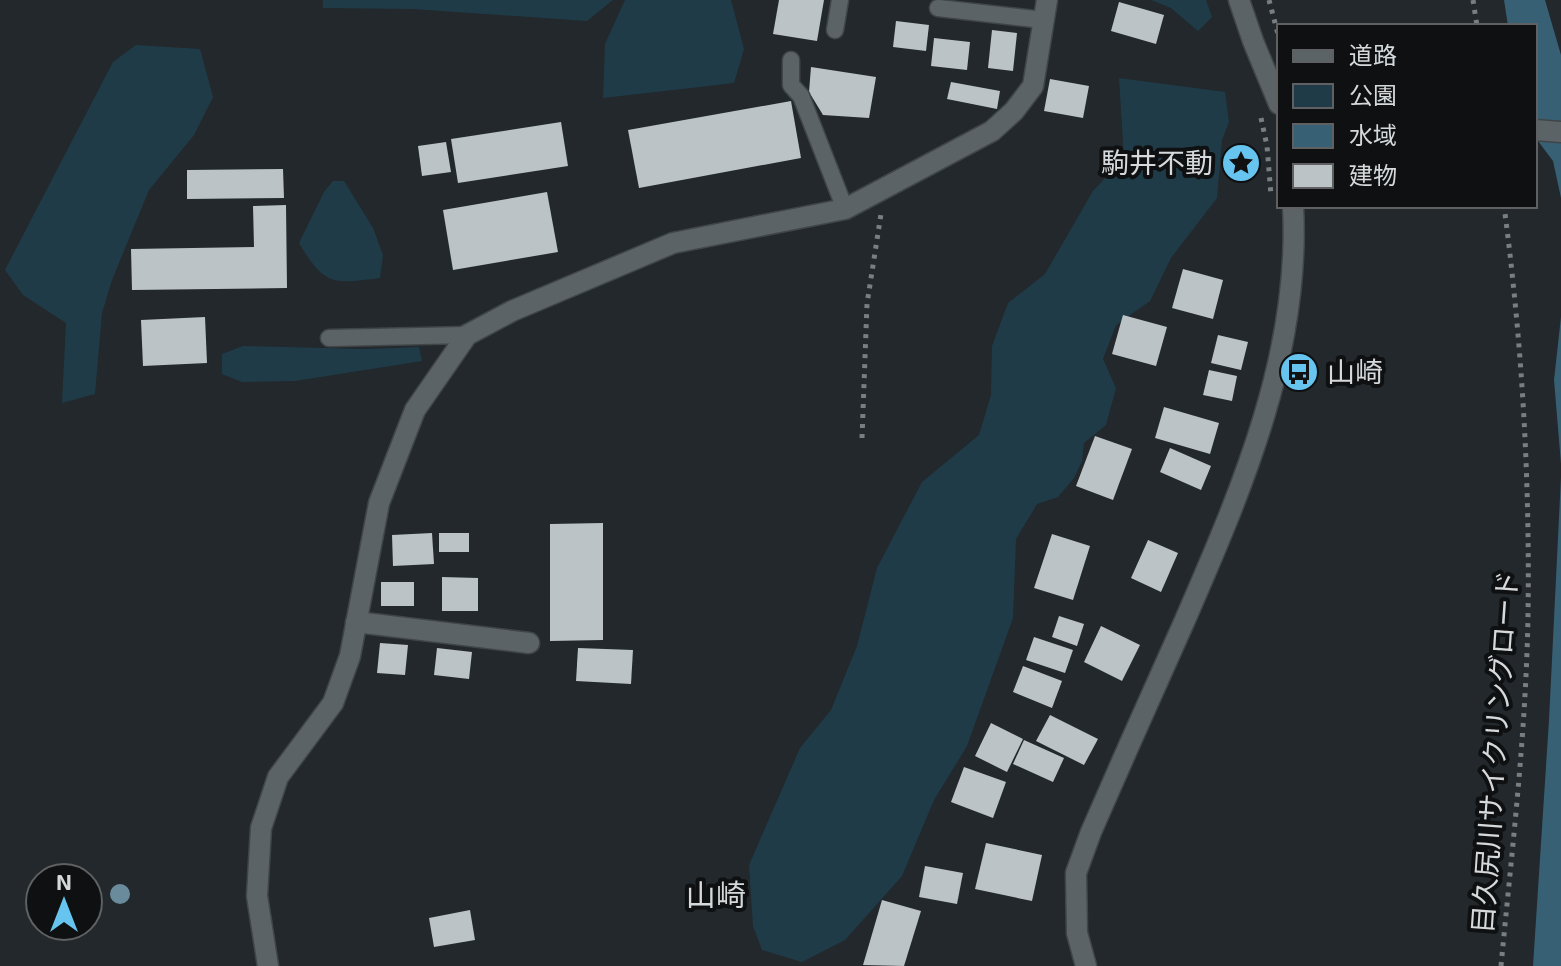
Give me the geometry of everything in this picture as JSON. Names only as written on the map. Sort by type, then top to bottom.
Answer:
[{"type":"street","points":[[1239,0],[1277,99]]},
{"type":"street","points":[[268,966],[257,896],[261,828],[278,777],[333,703],[350,656],[379,503],[415,410],[467,335],[512,311],[673,243],[845,209],[992,131],[1014,111],[1033,86],[1045,10]]},
{"type":"street","points":[[1537,130],[1561,132]]},
{"type":"street","points":[[1086,966],[1077,933],[1076,873],[1091,832],[1234,507],[1260,435],[1292,284],[1293,208]]},
{"type":"street","points":[[356,622],[529,643]]},
{"type":"lane","points":[[835,30],[840,0]]},
{"type":"lane","points":[[938,8],[1045,10]]},
{"type":"lane","points":[[791,60],[791,85],[801,96],[845,209]]},
{"type":"lane","points":[[329,338],[467,335]]},
{"type":"path","points":[[1269,0],[1277,29]]},
{"type":"path","points":[[1473,0],[1477,24]]},
{"type":"path","points":[[1260,116],[1267,146],[1272,204]]},
{"type":"path","points":[[862,438],[867,304],[885,189]]},
{"type":"path","name":"目久尻川サイクリングロード","points":[[1501,966],[1520,774],[1528,618],[1527,454],[1516,294],[1504,208]]},
{"type":"green space","points":[[323,0],[613,0],[587,21],[413,9],[323,8]]},
{"type":"green space","points":[[625,0],[731,0],[744,49],[734,83],[603,98],[605,44]]},
{"type":"green space","points":[[1151,0],[1206,0],[1212,17],[1198,31],[1171,8]]},
{"type":"green space","points":[[136,45],[200,49],[213,97],[194,135],[149,190],[112,280],[102,313],[95,394],[62,403],[66,323],[23,295],[5,270],[113,62]]},
{"type":"green space","points":[[1119,78],[1225,92],[1229,122],[1222,140],[1217,198],[1171,258],[1150,301],[1116,325],[1103,359],[1116,388],[1106,425],[1084,443],[1082,461],[1074,478],[1058,497],[1037,504],[1016,539],[1013,618],[967,746],[934,800],[902,876],[845,940],[802,962],[762,950],[753,926],[749,865],[800,748],[831,710],[857,646],[877,568],[922,482],[979,435],[991,395],[992,346],[1008,303],[1045,274],[1093,191],[1124,158]]},
{"type":"green space","points":[[333,181],[344,181],[373,228],[383,255],[380,278],[351,281],[331,279],[323,275],[299,243],[324,192]]},
{"type":"green space","points":[[243,346],[419,347],[422,361],[295,381],[242,382],[222,374],[222,354]]},
{"type":"water","points":[[1504,0],[1545,0],[1561,55],[1561,198],[1553,161],[1537,140],[1537,24],[1508,24]]},
{"type":"water","points":[[1561,317],[1561,464],[1554,380]]},
{"type":"water","points":[[1561,477],[1561,966],[1533,966],[1549,720]]},
{"type":"building","points":[[779,0],[824,0],[817,41],[773,34]]},
{"type":"building","points":[[1119,2],[1164,15],[1156,44],[1111,31]]},
{"type":"building","points":[[896,21],[929,25],[926,51],[893,47]]},
{"type":"building","points":[[992,30],[1017,33],[1013,71],[988,68]]},
{"type":"building","points":[[934,38],[970,42],[967,70],[931,66]]},
{"type":"building","points":[[811,67],[876,77],[869,118],[823,115],[809,92]]},
{"type":"building","points":[[1050,79],[1089,86],[1083,118],[1044,111]]},
{"type":"building","points":[[951,82],[1000,91],[997,109],[947,99]]},
{"type":"building","points":[[791,101],[801,158],[639,188],[628,130]]},
{"type":"building","points":[[561,122],[568,166],[458,183],[451,139]]},
{"type":"building","points":[[446,142],[451,172],[422,176],[418,146]]},
{"type":"building","points":[[1226,154],[1251,154],[1251,173],[1226,173]]},
{"type":"building","points":[[283,169],[284,198],[187,199],[187,170]]},
{"type":"building","points":[[547,192],[558,252],[453,270],[443,210]]},
{"type":"building","points":[[286,205],[287,288],[132,290],[131,249],[254,247],[253,206]]},
{"type":"building","points":[[1183,269],[1223,280],[1213,319],[1172,308]]},
{"type":"building","points":[[1123,315],[1167,327],[1156,366],[1112,354]]},
{"type":"building","points":[[205,317],[207,363],[143,366],[141,320]]},
{"type":"building","points":[[1218,335],[1248,342],[1241,370],[1211,363]]},
{"type":"building","points":[[1209,370],[1237,376],[1232,401],[1203,395]]},
{"type":"building","points":[[1164,407],[1219,423],[1210,454],[1155,438]]},
{"type":"building","points":[[1095,436],[1132,449],[1113,500],[1076,486]]},
{"type":"building","points":[[1170,448],[1211,466],[1201,490],[1160,472]]},
{"type":"building","points":[[603,523],[603,640],[550,641],[550,524]]},
{"type":"building","points":[[432,533],[434,564],[393,566],[392,535]]},
{"type":"building","points":[[439,533],[469,533],[469,552],[439,552]]},
{"type":"building","points":[[1052,534],[1090,546],[1073,600],[1034,588]]},
{"type":"building","points":[[1148,540],[1178,553],[1161,592],[1131,578]]},
{"type":"building","points":[[442,577],[478,578],[478,611],[442,611]]},
{"type":"building","points":[[381,582],[414,582],[414,606],[381,606]]},
{"type":"building","points":[[1059,616],[1084,624],[1077,646],[1052,637]]},
{"type":"building","points":[[1101,626],[1140,645],[1122,681],[1084,662]]},
{"type":"building","points":[[1034,637],[1073,650],[1065,673],[1026,660]]},
{"type":"building","points":[[380,643],[408,645],[405,675],[377,673]]},
{"type":"building","points":[[437,648],[472,652],[469,679],[434,675]]},
{"type":"building","points":[[578,648],[633,650],[631,684],[576,681]]},
{"type":"building","points":[[1023,666],[1062,681],[1052,708],[1013,692]]},
{"type":"building","points":[[1050,715],[1098,739],[1084,765],[1036,741]]},
{"type":"building","points":[[991,723],[1023,739],[1007,772],[975,756]]},
{"type":"building","points":[[1024,740],[1064,758],[1053,782],[1013,764]]},
{"type":"building","points":[[964,767],[1006,782],[993,818],[951,802]]},
{"type":"building","points":[[986,843],[1042,855],[1032,901],[975,889]]},
{"type":"building","points":[[925,866],[963,873],[957,904],[919,897]]},
{"type":"building","points":[[882,900],[921,911],[904,966],[863,965]]},
{"type":"building","points":[[470,910],[475,940],[434,947],[429,918]]},
{"type":"place","name":"駒井不動","points":[[1241,163]]},
{"type":"place","name":"山崎","points":[[1299,372]]},
{"type":"district","name":"山崎","points":[[716,896]]}]
